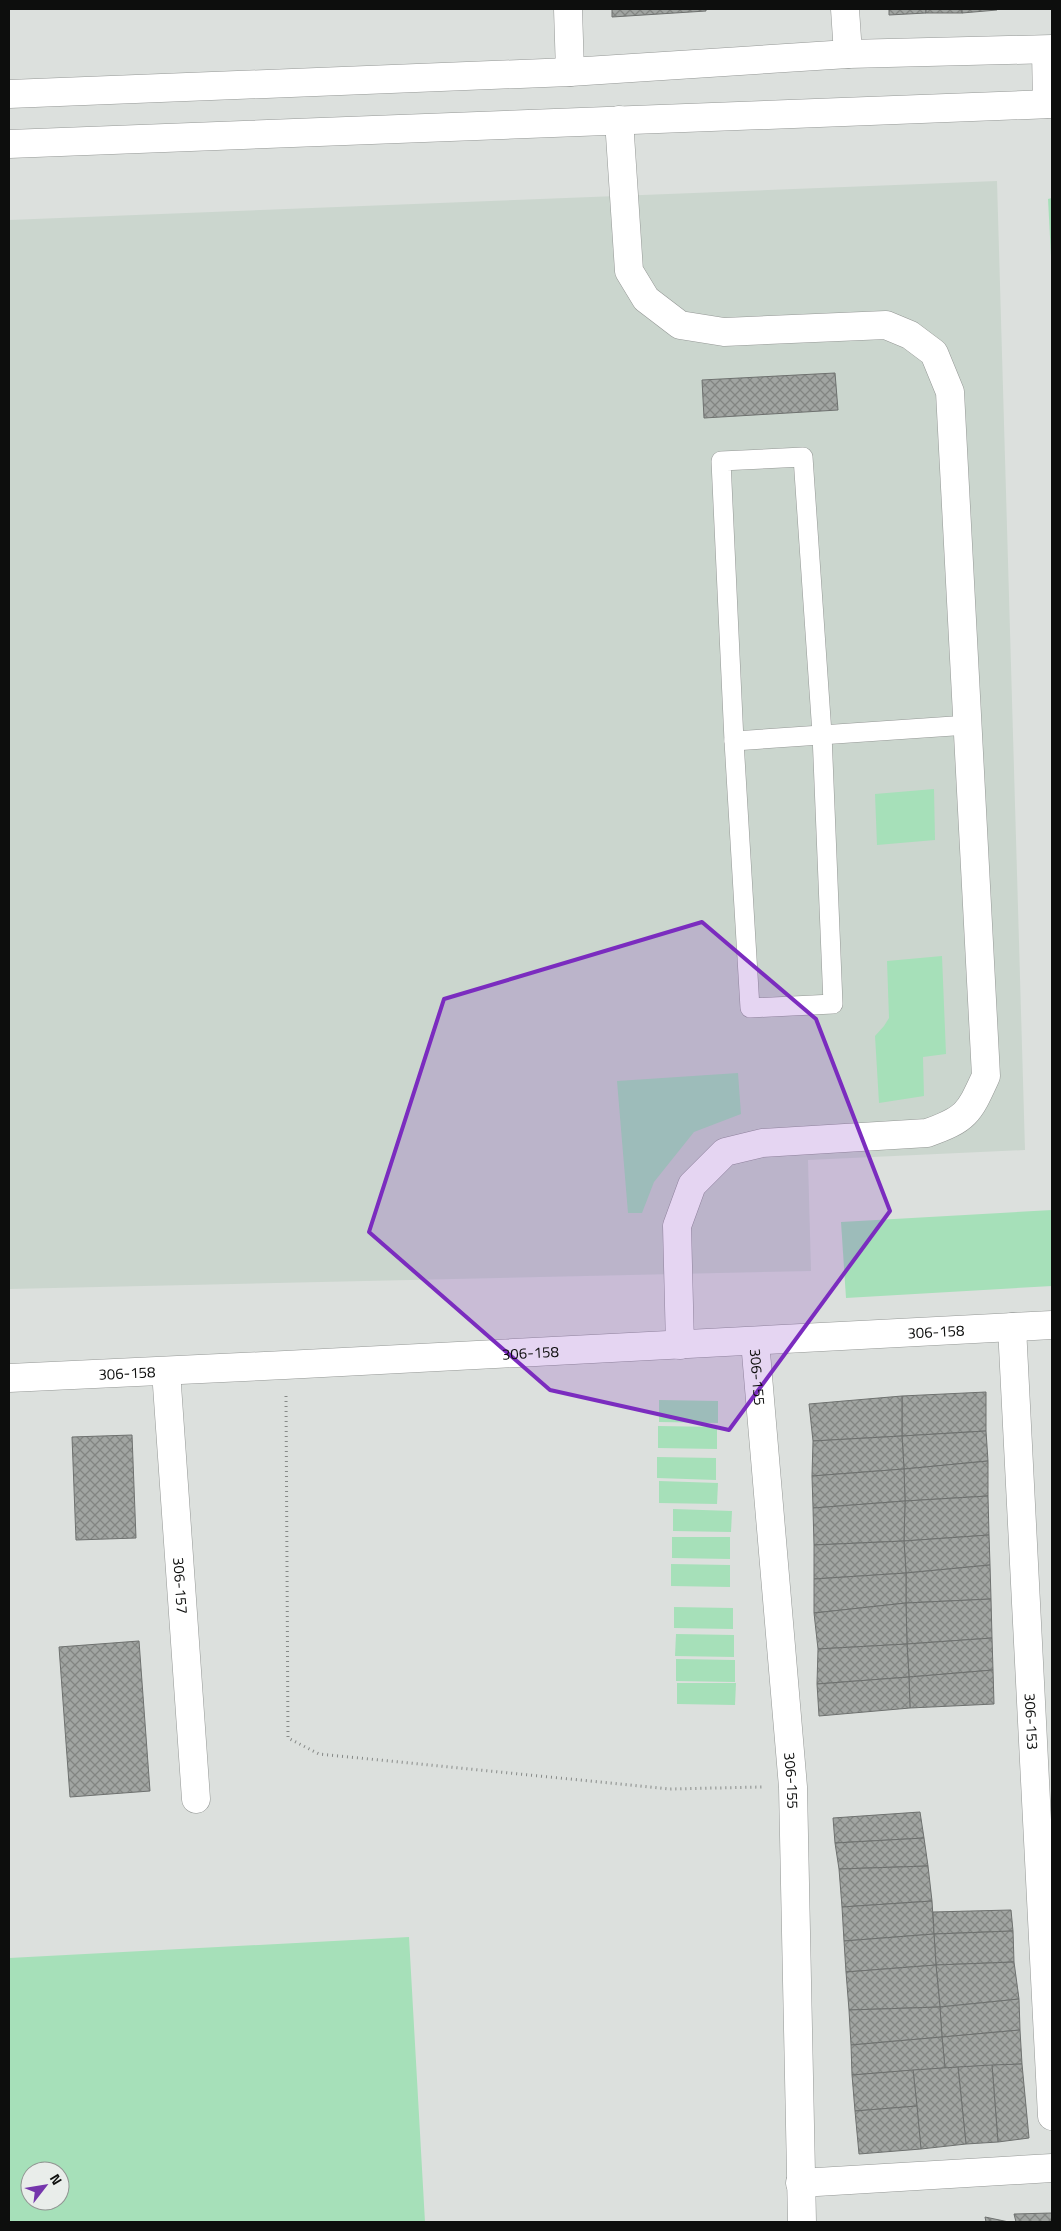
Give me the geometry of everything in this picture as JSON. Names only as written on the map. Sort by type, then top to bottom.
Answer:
[{"type":"street","points":[[568,9],[570,72]]},
{"type":"street","points":[[845,9],[848,54]]},
{"type":"street","points":[[9,94],[570,72],[848,54],[1049,50],[1050,104],[9,144]]},
{"type":"street","points":[[619,120],[629,271],[646,300],[680,325],[724,332],[886,325],[910,335],[934,353],[950,392],[986,1076],[970,1110],[949,1125],[927,1133],[762,1143],[725,1152],[692,1185],[677,1226],[680,1345]]},
{"type":"street","name":"306-158","points":[[9,1378],[1052,1325]]},
{"type":"street","name":"306-153","points":[[1012,1327],[1052,2116]]},
{"type":"street","name":"306-155","points":[[755,1341],[793,1787],[802,2222]]},
{"type":"street","name":"306-157","points":[[166,1371],[196,1799]]},
{"type":"street","points":[[800,2183],[1052,2168]]},
{"type":"lane","points":[[803,456],[822,734],[832,1004],[750,1008],[734,741],[721,462],[803,456]]},
{"type":"lane","points":[[734,741],[968,725]]},
{"type":"path","points":[[286,1365],[288,1738],[319,1754],[670,1789],[793,1787]]},
{"type":"highlighted area","points":[[702,922],[816,1019],[890,1211],[729,1430],[550,1390],[369,1232],[444,999]]},
{"type":"shaded area","points":[[997,181],[1025,1150],[808,1160],[811,1271],[9,1289],[9,220]]},
{"type":"green space","points":[[1052,198],[1052,275],[1048,199]]},
{"type":"green space","points":[[934,789],[935,840],[877,845],[875,794]]},
{"type":"green space","points":[[942,956],[946,1054],[923,1057],[924,1096],[879,1103],[875,1036],[889,1018],[887,961]]},
{"type":"green space","points":[[738,1073],[741,1114],[694,1132],[654,1182],[642,1213],[628,1213],[617,1081]]},
{"type":"green space","points":[[1052,1210],[1052,1286],[846,1298],[841,1222]]},
{"type":"green space","points":[[659,1400],[718,1401],[718,1423],[659,1422]]},
{"type":"green space","points":[[658,1426],[717,1427],[717,1449],[658,1448]]},
{"type":"green space","points":[[657,1457],[716,1458],[716,1480],[657,1478]]},
{"type":"green space","points":[[659,1481],[718,1483],[717,1504],[659,1503]]},
{"type":"green space","points":[[673,1509],[732,1511],[731,1532],[673,1531]]},
{"type":"green space","points":[[672,1537],[730,1537],[730,1559],[672,1558]]},
{"type":"green space","points":[[671,1564],[730,1565],[730,1587],[671,1586]]},
{"type":"green space","points":[[674,1607],[733,1608],[733,1629],[674,1628]]},
{"type":"green space","points":[[676,1634],[734,1635],[734,1657],[675,1656]]},
{"type":"green space","points":[[676,1659],[735,1660],[735,1682],[676,1681]]},
{"type":"green space","points":[[677,1683],[736,1683],[735,1705],[677,1704]]},
{"type":"green space","points":[[409,1937],[425,2222],[9,2222],[9,1958]]},
{"type":"building","points":[[612,9],[706,9],[706,11],[612,17]]},
{"type":"building","points":[[889,9],[926,9],[926,13],[889,15]]},
{"type":"building","points":[[926,9],[962,9],[962,13],[926,13]]},
{"type":"building","points":[[962,9],[997,9],[997,10],[962,13]]},
{"type":"building","points":[[835,373],[838,410],[704,418],[702,380]]},
{"type":"building","points":[[986,1392],[986,1431],[902,1436],[902,1396]]},
{"type":"building","points":[[902,1396],[902,1436],[813,1441],[809,1404]]},
{"type":"building","points":[[986,1431],[988,1461],[904,1469],[902,1436]]},
{"type":"building","points":[[132,1435],[136,1538],[76,1540],[72,1437]]},
{"type":"building","points":[[902,1436],[904,1469],[812,1476],[813,1441]]},
{"type":"building","points":[[988,1461],[988,1496],[905,1501],[904,1469]]},
{"type":"building","points":[[904,1469],[905,1501],[813,1508],[812,1476]]},
{"type":"building","points":[[988,1496],[989,1535],[904,1541],[905,1501]]},
{"type":"building","points":[[905,1501],[904,1541],[814,1545],[813,1508]]},
{"type":"building","points":[[989,1535],[990,1565],[906,1573],[904,1541]]},
{"type":"building","points":[[904,1541],[906,1573],[814,1579],[814,1545]]},
{"type":"building","points":[[990,1565],[991,1599],[906,1603],[906,1573]]},
{"type":"building","points":[[906,1573],[906,1603],[814,1613],[814,1579]]},
{"type":"building","points":[[991,1599],[992,1638],[907,1644],[906,1603]]},
{"type":"building","points":[[906,1603],[907,1644],[818,1649],[814,1613]]},
{"type":"building","points":[[992,1638],[993,1670],[909,1677],[907,1644]]},
{"type":"building","points":[[139,1641],[150,1791],[70,1797],[59,1647]]},
{"type":"building","points":[[907,1644],[909,1677],[817,1684],[818,1649]]},
{"type":"building","points":[[993,1670],[994,1704],[910,1708],[909,1677]]},
{"type":"building","points":[[909,1677],[910,1708],[819,1716],[817,1684]]},
{"type":"building","points":[[920,1812],[924,1838],[835,1843],[833,1818]]},
{"type":"building","points":[[924,1838],[928,1866],[839,1869],[835,1843]]},
{"type":"building","points":[[928,1866],[932,1901],[842,1907],[839,1869]]},
{"type":"building","points":[[932,1901],[934,1934],[844,1941],[842,1907]]},
{"type":"building","points":[[1011,1910],[1013,1931],[934,1934],[933,1912]]},
{"type":"building","points":[[1013,1931],[1014,1962],[936,1965],[934,1934]]},
{"type":"building","points":[[934,1934],[936,1965],[846,1972],[844,1941]]},
{"type":"building","points":[[1014,1962],[1019,1999],[940,2007],[936,1965]]},
{"type":"building","points":[[936,1965],[940,2007],[849,2010],[846,1972]]},
{"type":"building","points":[[1019,1999],[1020,2030],[942,2037],[940,2007]]},
{"type":"building","points":[[940,2007],[942,2037],[851,2045],[849,2010]]},
{"type":"building","points":[[1020,2030],[1022,2064],[945,2068],[942,2037]]},
{"type":"building","points":[[942,2037],[945,2068],[852,2075],[851,2045]]},
{"type":"building","points":[[1022,2064],[1029,2138],[998,2142],[992,2065]]},
{"type":"building","points":[[992,2065],[998,2142],[966,2144],[958,2067]]},
{"type":"building","points":[[958,2067],[966,2144],[921,2149],[913,2070]]},
{"type":"building","points":[[913,2070],[917,2106],[855,2111],[852,2075]]},
{"type":"building","points":[[917,2106],[921,2149],[859,2154],[855,2111]]},
{"type":"building","points":[[1052,2213],[1052,2222],[1016,2222],[1014,2214]]},
{"type":"building","points":[[985,2217],[1009,2222],[986,2222]]}]
